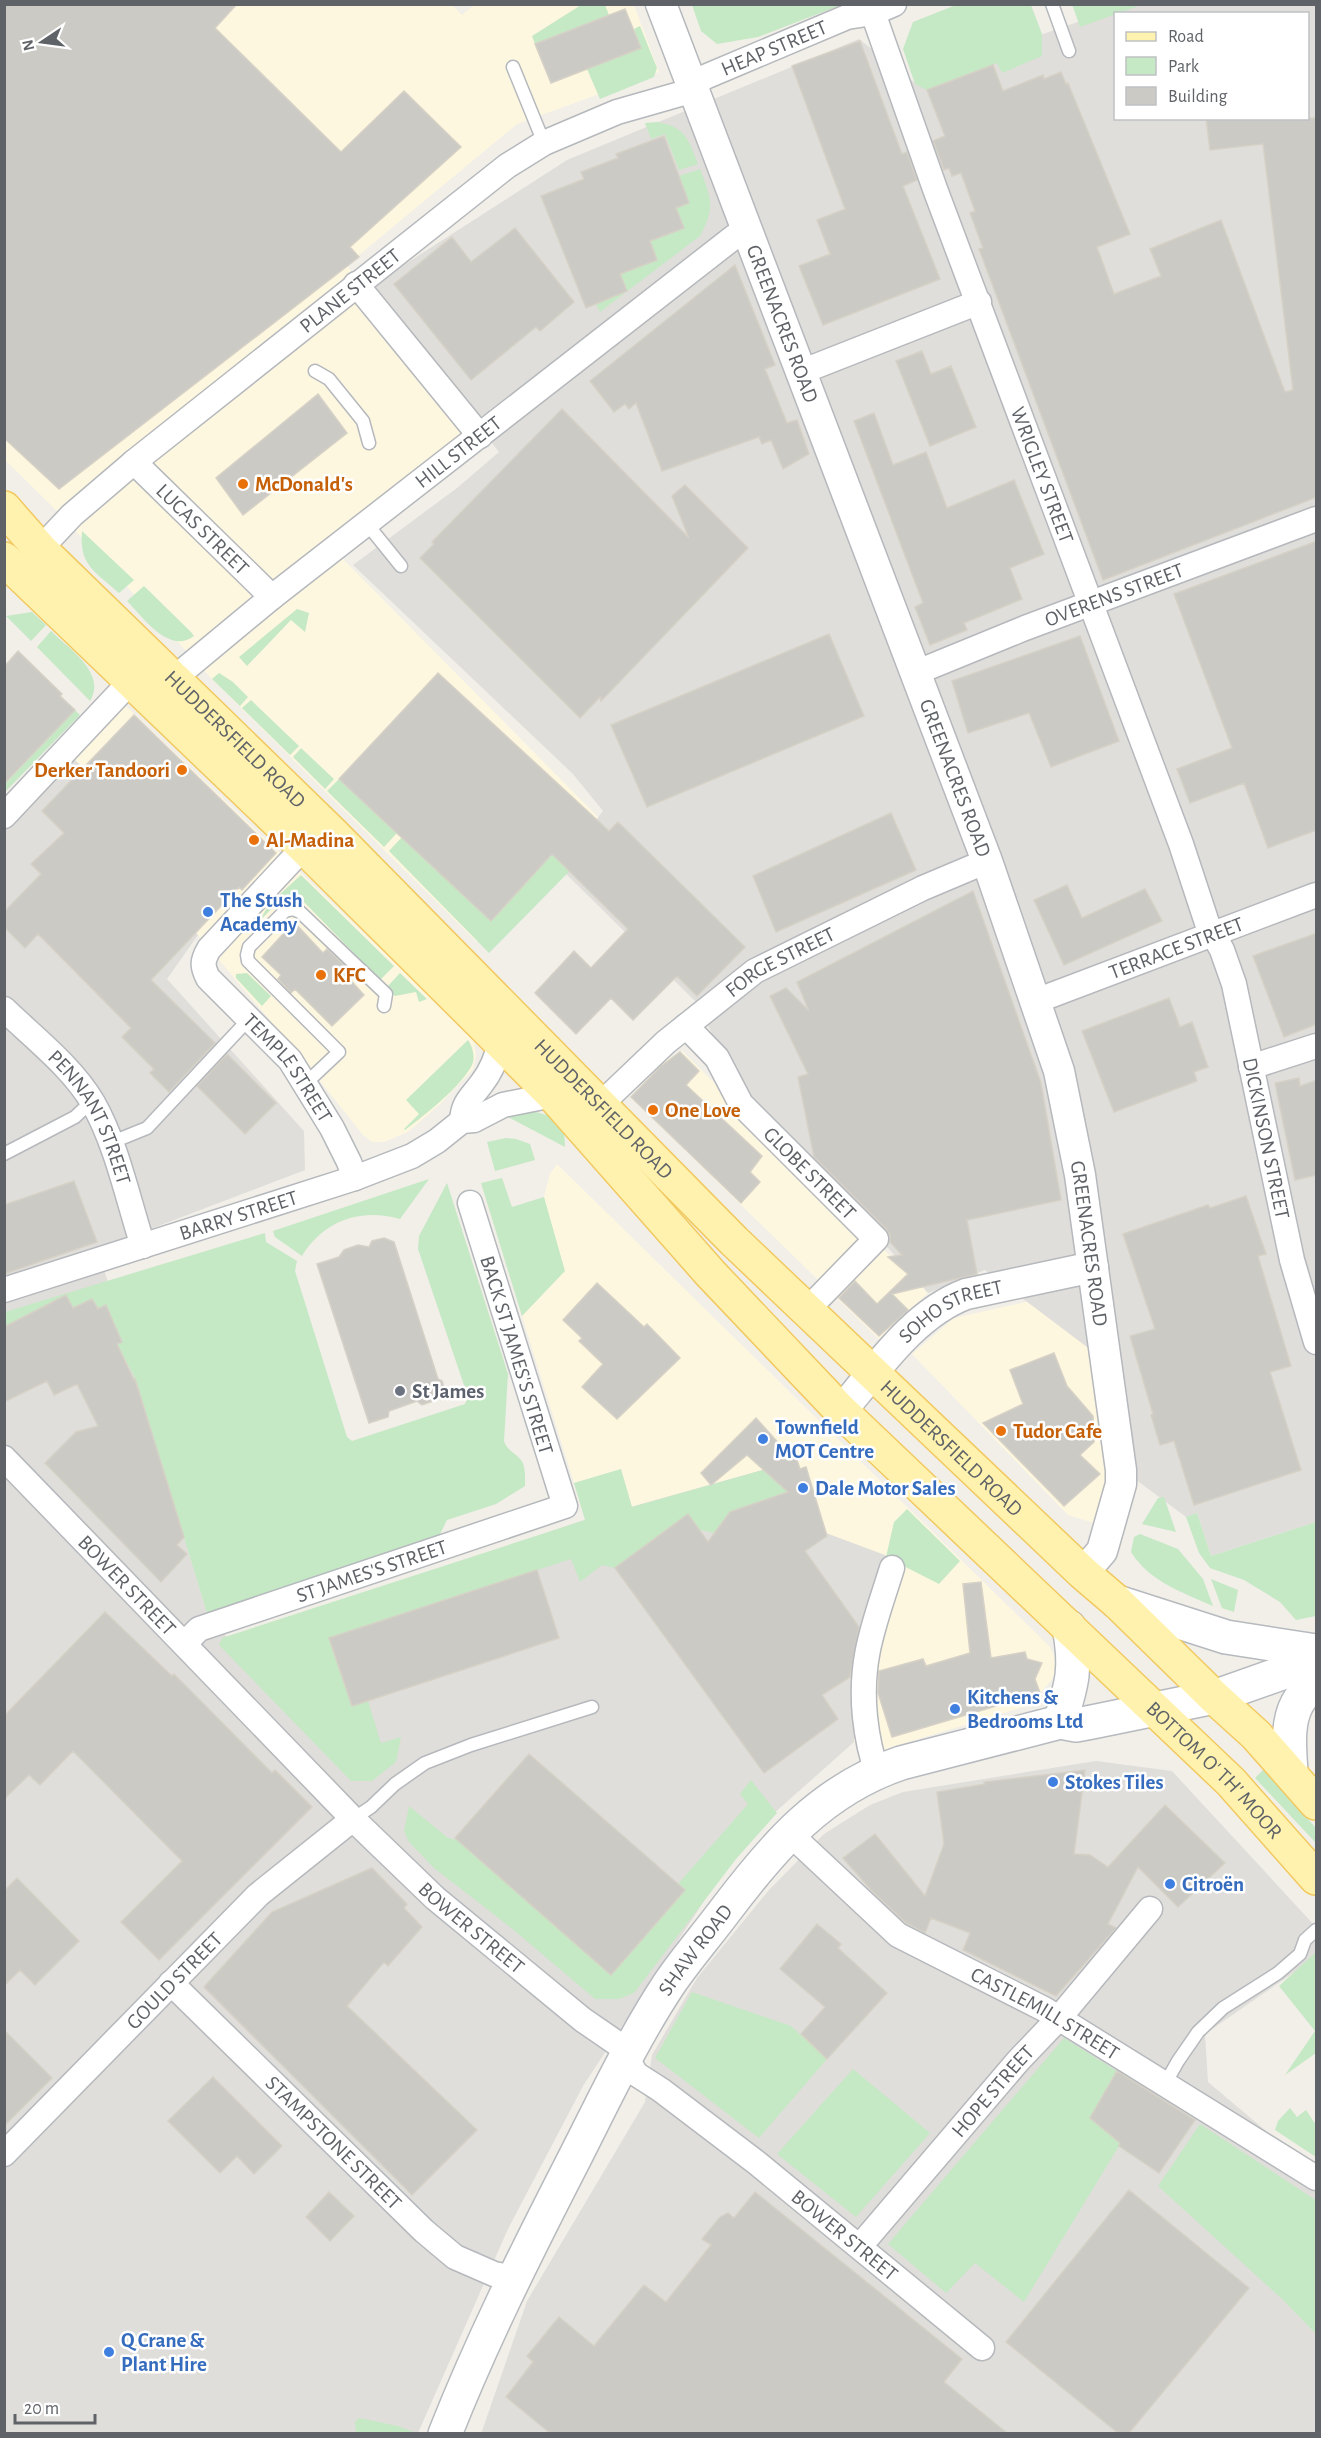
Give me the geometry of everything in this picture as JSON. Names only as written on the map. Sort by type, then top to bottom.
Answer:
[{"type":"main road","name":"HUDDERSFIELD ROAD","points":[[4,508],[40,549],[172,680],[333,834],[734,1241],[1083,1572],[1118,1602],[1214,1697]]},
{"type":"main road","name":"HUDDERSFIELD ROAD","points":[[8,572],[131,681],[304,846],[553,1095],[710,1273],[841,1411],[936,1504],[1155,1709]]},
{"type":"main road","points":[[1118,1602],[1226,1636],[1317,1651]]},
{"type":"main road","points":[[1060,1722],[1073,1681],[1074,1651],[1069,1627]]},
{"type":"main road","points":[[1214,1697],[1317,1661]]},
{"type":"main road","points":[[1291,1774],[1289,1733],[1291,1720],[1297,1705],[1317,1677]]},
{"type":"main road","name":"BOTTOM O' TH' MOOR","points":[[1155,1709],[1214,1697],[1256,1735],[1317,1803]]},
{"type":"main road","name":"SHAW ROAD","points":[[445,2433],[513,2278],[626,2058],[669,1984],[762,1862],[789,1833],[804,1818],[848,1787],[877,1771],[1060,1722],[1076,1725],[1155,1709]]},
{"type":"main road","name":"BOTTOM O' TH' MOOR","points":[[1155,1709],[1239,1790],[1317,1878]]},
{"type":"street","name":"GREENACRES ROAD","points":[[661,4],[987,861],[1036,1001],[1067,1105],[1080,1175],[1121,1470],[1121,1484],[1102,1551],[1083,1572]]},
{"type":"street","name":"HEAP STREET","points":[[693,87],[705,77],[848,17],[883,9]]},
{"type":"street","name":"WRIGLEY STREET","points":[[883,9],[979,302],[1181,844],[1207,923],[1214,935]]},
{"type":"street","name":"PLANE STREET","points":[[40,549],[72,515],[134,462],[507,166],[544,143],[617,112],[669,98],[693,87]]},
{"type":"street","name":"HILL STREET","points":[[172,680],[272,597],[734,237],[748,230]]},
{"type":"street","points":[[356,284],[480,436]]},
{"type":"street","points":[[801,372],[979,302]]},
{"type":"street","name":"LUCAS STREET","points":[[134,462],[272,597]]},
{"type":"street","name":"OVERENS STREET","points":[[915,673],[1025,628],[1317,519]]},
{"type":"street","points":[[4,816],[131,681]]},
{"type":"street","name":"TEMPLE STREET","points":[[304,846],[209,949],[202,960],[208,978],[290,1060],[345,1153],[355,1178]]},
{"type":"street","name":"FORGE STREET","points":[[601,1104],[666,1042],[755,971],[923,888],[987,861]]},
{"type":"street","name":"TERRACE STREET","points":[[1036,1001],[1317,895]]},
{"type":"street","name":"DICKINSON STREET","points":[[1214,935],[1234,984],[1292,1260],[1317,1342]]},
{"type":"street","name":"PENNANT STREET","points":[[4,1009],[62,1065],[92,1101],[110,1143],[143,1246]]},
{"type":"street","name":"GLOBE STREET","points":[[686,1026],[717,1058],[741,1104],[876,1239],[806,1311]]},
{"type":"street","name":"BARRY STREET","points":[[462,1121],[463,1107],[484,1081],[497,1059],[501,1042]]},
{"type":"street","points":[[1251,1067],[1317,1046]]},
{"type":"street","name":"BARRY STREET","points":[[4,1290],[355,1178],[412,1156],[437,1141],[462,1121],[474,1120],[503,1105],[553,1095]]},
{"type":"street","name":"BACK ST JAMES'S STREET","points":[[470,1203],[565,1506]]},
{"type":"street","name":"SOHO STREET","points":[[841,1411],[908,1334],[949,1300],[966,1294],[1092,1267]]},
{"type":"street","name":"BOWER STREET","points":[[4,1458],[353,1819],[435,1898],[583,2020],[618,2044],[636,2074],[661,2090],[748,2156],[982,2348]]},
{"type":"street","name":"ST JAMES'S STREET","points":[[184,1643],[199,1629],[565,1506]]},
{"type":"street","points":[[877,1771],[868,1749],[862,1684],[864,1659],[871,1630],[892,1568]]},
{"type":"street","name":"GOULD STREET","points":[[4,2154],[258,1895],[353,1819]]},
{"type":"street","name":"CASTLEMILL STREET","points":[[789,1833],[898,1935],[1044,2009],[1317,2178]]},
{"type":"street","name":"HOPE STREET","points":[[860,2246],[1018,2061],[1059,2019],[1149,1910]]},
{"type":"street","name":"STAMPSTONE STREET","points":[[171,1983],[424,2231],[455,2257],[494,2274],[513,2278]]},
{"type":"lane","points":[[1052,4],[1069,51]]},
{"type":"lane","points":[[513,67],[544,143]]},
{"type":"lane","points":[[315,371],[329,379],[363,421],[369,443]]},
{"type":"lane","points":[[367,524],[401,566]]},
{"type":"lane","points":[[305,1084],[339,1052],[248,961],[249,947],[285,911],[293,909],[300,912],[386,994],[384,1006]]},
{"type":"lane","points":[[110,1143],[147,1128],[249,1019]]},
{"type":"lane","points":[[4,1154],[75,1117],[92,1101]]},
{"type":"lane","points":[[353,1819],[425,1763],[471,1745],[592,1707]]},
{"type":"lane","points":[[1166,2084],[1178,2061],[1198,2032],[1223,2008],[1278,1973],[1300,1954],[1305,1940],[1317,1930]]},
{"type":"shaded area","points":[[451,4],[462,15],[474,5],[634,5],[659,72],[517,124],[347,265],[471,442],[330,546],[599,818],[477,942],[212,679],[58,512],[5,460],[4,5]]},
{"type":"shaded area","points":[[1127,5],[1316,5],[1316,1522],[1211,1556],[1197,1513],[1186,1517],[1135,1479],[1120,1372],[985,1270],[928,1293],[873,1231],[748,1105],[696,1002],[560,868],[603,811],[573,774],[353,565],[457,488],[499,452],[368,288],[567,160],[859,39],[915,83],[1014,44]]},
{"type":"shaded area","points":[[126,706],[461,1026],[474,1042],[476,1055],[473,1069],[440,1104],[408,1132],[384,1142],[372,1142],[363,1135],[198,935],[157,892],[179,864],[72,757]]},
{"type":"shaded area","points":[[72,757],[179,864],[157,892],[198,935],[167,979],[304,1131],[305,1170],[98,1249],[207,1613],[231,1642],[581,1521],[784,1464],[802,1524],[893,1558],[852,1679],[854,1742],[744,1840],[583,2086],[508,2229],[418,2433],[5,2434],[4,822]]},
{"type":"shaded area","points":[[682,1051],[928,1293],[879,1339],[630,1097],[666,1060]]},
{"type":"shaded area","points":[[557,1164],[1050,1647],[1057,1663],[1054,1677],[1030,1705],[879,1751],[854,1742],[852,1679],[892,1561],[802,1524],[784,1464],[632,1507],[621,1469],[574,1483],[522,1316],[564,1271],[544,1197],[550,1174]]},
{"type":"shaded area","points":[[1058,1295],[1083,1313],[1101,1391],[1109,1480],[1094,1523],[1068,1515],[912,1354],[954,1318]]},
{"type":"shaded area","points":[[1096,1761],[1172,1771],[1316,1927],[1316,1957],[1205,2034],[1208,2082],[1316,2173],[1316,2433],[481,2434],[527,2301],[645,2102],[652,2055],[697,1978],[769,1890],[824,1834],[870,1805],[903,1792]]},
{"type":"green space","points":[[692,4],[841,5],[758,37],[717,44],[701,31]]},
{"type":"green space","points":[[1072,4],[1141,4],[1122,12],[1114,12],[1114,15],[1080,27]]},
{"type":"green space","points":[[581,5],[605,5],[609,15],[535,44],[532,36]]},
{"type":"green space","points":[[956,5],[1031,5],[1042,34],[1042,56],[1002,73],[997,63],[927,90],[915,84],[903,49],[913,22]]},
{"type":"green space","points":[[640,26],[657,68],[654,77],[600,99],[587,69],[640,47],[634,29]]},
{"type":"green space","points":[[657,122],[674,127],[685,136],[698,164],[679,170],[665,134],[651,139],[645,123]]},
{"type":"green space","points":[[700,169],[709,195],[710,210],[700,236],[600,312],[596,304],[627,291],[620,274],[650,241],[684,228],[676,208],[679,176]]},
{"type":"green space","points":[[82,531],[134,580],[119,593],[90,567],[83,552]]},
{"type":"green space","points":[[144,586],[194,636],[185,641],[175,641],[157,632],[149,624],[127,601]]},
{"type":"green space","points":[[297,609],[309,613],[305,632],[291,620],[247,666],[239,657]]},
{"type":"green space","points":[[32,612],[46,625],[31,641],[6,616]]},
{"type":"green space","points":[[51,631],[84,662],[90,671],[94,681],[94,691],[90,701],[37,647]]},
{"type":"green space","points":[[219,673],[233,682],[248,697],[240,706],[212,679]]},
{"type":"green space","points":[[251,700],[299,746],[290,755],[242,708]]},
{"type":"green space","points":[[75,710],[80,715],[5,792],[5,784]]},
{"type":"green space","points":[[301,748],[334,779],[325,789],[293,757]]},
{"type":"green space","points":[[339,779],[397,833],[384,847],[327,791]]},
{"type":"green space","points":[[590,813],[608,832],[489,953],[389,851],[402,837],[491,921]]},
{"type":"green space","points":[[301,875],[394,966],[380,980],[303,901],[296,899],[283,901],[259,922],[269,904]]},
{"type":"green space","points":[[247,973],[271,996],[262,1006],[236,978],[236,974]]},
{"type":"green space","points":[[400,973],[427,999],[419,1002],[416,992],[395,996],[387,987]]},
{"type":"green space","points":[[468,1040],[474,1057],[466,1075],[441,1101],[405,1130],[419,1114],[406,1100]]},
{"type":"green space","points":[[529,1110],[550,1116],[564,1128],[565,1147],[506,1116]]},
{"type":"green space","points":[[506,1138],[530,1144],[535,1160],[495,1171],[487,1142]]},
{"type":"green space","points":[[502,1178],[512,1207],[544,1197],[565,1271],[522,1316],[481,1183]]},
{"type":"green space","points":[[429,1179],[400,1219],[371,1215],[345,1220],[321,1233],[302,1256],[275,1237],[273,1231]]},
{"type":"green space","points":[[447,1183],[508,1374],[504,1441],[523,1463],[525,1486],[496,1504],[447,1520],[439,1536],[207,1613],[136,1380],[117,1344],[122,1341],[106,1305],[98,1309],[92,1299],[73,1308],[66,1296],[5,1327],[5,1312],[265,1233],[266,1242],[297,1261],[295,1271],[347,1437],[352,1441],[465,1404],[468,1397],[418,1249],[419,1236]]},
{"type":"green space","points":[[784,1464],[792,1491],[730,1512],[715,1533],[700,1530],[688,1515],[615,1568],[602,1565],[580,1582],[571,1559],[329,1638],[352,1706],[368,1701],[381,1743],[401,1737],[396,1762],[372,1781],[351,1781],[219,1645],[222,1638],[585,1520],[574,1483],[621,1469],[632,1507]]},
{"type":"green space","points":[[1164,1497],[1176,1532],[1142,1524],[1158,1498]]},
{"type":"green space","points":[[907,1509],[960,1561],[939,1584],[886,1557],[894,1522]]},
{"type":"green space","points":[[1197,1513],[1211,1556],[1316,1522],[1316,1616],[1296,1620],[1280,1602],[1244,1580],[1210,1568],[1199,1553],[1186,1517]]},
{"type":"green space","points":[[1140,1534],[1178,1549],[1203,1579],[1213,1606],[1178,1591],[1147,1571],[1131,1552],[1134,1537]]},
{"type":"green space","points":[[1211,1579],[1238,1590],[1234,1612],[1222,1608]]},
{"type":"green space","points":[[1263,1770],[1316,1828],[1316,1843],[1255,1778]]},
{"type":"green space","points":[[751,1780],[777,1813],[736,1859],[634,1993],[619,1999],[595,1999],[515,1931],[434,1868],[409,1842],[404,1831],[409,1806],[448,1838],[685,1890],[678,1884],[748,1804],[740,1794]]},
{"type":"green space","points":[[1316,1952],[1316,2053],[1285,2075],[1315,2031],[1279,1986]]},
{"type":"green space","points":[[692,1992],[791,2026],[827,2059],[759,2138],[655,2058]]},
{"type":"green space","points":[[1064,2038],[1117,2071],[1090,2118],[1120,2143],[1119,2146],[1024,2302],[975,2263],[946,2293],[888,2244]]},
{"type":"green space","points":[[853,2069],[930,2133],[856,2217],[777,2154]]},
{"type":"green space","points":[[1290,2108],[1297,2117],[1306,2110],[1316,2125],[1316,2157],[1275,2130],[1278,2121]]},
{"type":"green space","points":[[1200,2124],[1314,2199],[1316,2198],[1316,2334],[1282,2299],[1158,2186]]},
{"type":"green space","points":[[359,2418],[398,2426],[416,2433],[356,2433],[355,2422]]},
{"type":"building","points":[[4,4],[237,4],[215,28],[341,152],[404,91],[461,147],[350,247],[359,257],[59,489],[4,438]]},
{"type":"building","points":[[625,9],[641,48],[551,83],[535,44]]},
{"type":"building","points":[[860,41],[902,154],[907,152],[917,180],[903,186],[940,279],[823,325],[799,266],[830,254],[817,220],[845,209],[792,66]]},
{"type":"building","points":[[993,65],[1003,91],[1043,75],[1044,79],[1061,72],[1066,84],[1068,83],[1130,234],[1097,247],[1114,294],[1161,276],[1150,249],[1221,220],[1285,392],[1293,390],[1263,144],[1210,150],[1206,120],[1309,120],[1309,118],[1317,118],[1317,497],[1103,580],[979,249],[983,248],[970,213],[975,211],[961,173],[952,176],[949,168],[944,170],[933,141],[945,136],[927,90]]},
{"type":"building","points":[[664,136],[689,203],[676,208],[684,228],[650,241],[657,260],[620,274],[627,291],[586,308],[541,196],[584,179],[581,172],[618,158],[616,154]]},
{"type":"building","points":[[515,228],[574,302],[540,331],[536,327],[471,380],[394,284],[452,237],[471,262]]},
{"type":"building","points":[[735,265],[775,365],[765,369],[787,423],[797,420],[809,454],[783,469],[771,440],[762,444],[759,437],[662,471],[636,403],[629,409],[625,404],[614,412],[590,381]]},
{"type":"building","points":[[922,351],[931,374],[951,366],[976,427],[930,446],[896,361]]},
{"type":"building","points":[[318,394],[347,433],[243,515],[216,478]]},
{"type":"building","points":[[562,409],[689,538],[672,496],[685,485],[748,548],[601,701],[600,697],[580,718],[420,558],[434,544],[432,542]]},
{"type":"building","points":[[874,413],[893,465],[926,452],[947,508],[1014,480],[1044,554],[1010,568],[1022,599],[964,623],[967,630],[930,645],[915,607],[923,603],[854,421]]},
{"type":"building","points":[[1317,541],[1317,830],[1268,848],[1244,783],[1190,803],[1177,769],[1232,748],[1174,594]]},
{"type":"building","points":[[829,634],[864,716],[647,807],[611,725]]},
{"type":"building","points":[[1080,636],[1119,741],[1051,767],[1029,713],[968,733],[952,681]]},
{"type":"building","points":[[18,651],[75,710],[4,784],[4,667]]},
{"type":"building","points":[[438,673],[609,831],[618,822],[745,947],[697,996],[677,976],[633,1020],[611,998],[576,1034],[535,993],[574,951],[591,968],[628,929],[552,854],[491,921],[339,779]]},
{"type":"building","points":[[134,715],[276,853],[242,890],[239,887],[151,980],[215,1043],[169,1092],[150,1073],[154,1069],[122,1037],[131,1028],[38,934],[25,948],[4,927],[4,912],[41,874],[31,864],[64,833],[42,811]]},
{"type":"building","points":[[891,813],[916,870],[776,932],[753,876]]},
{"type":"building","points":[[1067,885],[1082,918],[1145,889],[1162,921],[1064,965],[1034,900]]},
{"type":"building","points":[[973,891],[1041,1083],[1061,1200],[967,1220],[977,1274],[892,1294],[908,1310],[879,1336],[839,1298],[855,1281],[877,1304],[908,1274],[888,1257],[902,1255],[890,1242],[890,1235],[886,1229],[814,1157],[798,1077],[808,1074],[770,996],[786,988],[809,1011],[797,982]]},
{"type":"building","points":[[294,922],[323,953],[327,949],[347,968],[343,972],[364,995],[332,1026],[295,989],[291,993],[278,979],[281,975],[262,957]]},
{"type":"building","points":[[1317,933],[1317,1024],[1284,1037],[1253,956]]},
{"type":"building","points":[[1169,998],[1180,1027],[1192,1022],[1208,1067],[1194,1072],[1197,1081],[1114,1112],[1082,1031]]},
{"type":"building","points":[[680,1052],[699,1071],[686,1085],[762,1156],[750,1172],[760,1182],[741,1203],[631,1097],[661,1066]]},
{"type":"building","points":[[227,1054],[276,1103],[245,1134],[197,1086]]},
{"type":"building","points":[[1299,1078],[1300,1086],[1317,1080],[1317,1175],[1295,1180],[1275,1083]]},
{"type":"building","points":[[74,1181],[97,1242],[4,1274],[4,1205]]},
{"type":"building","points":[[1246,1196],[1266,1254],[1258,1256],[1291,1366],[1270,1372],[1301,1470],[1194,1505],[1174,1441],[1160,1445],[1130,1336],[1155,1329],[1123,1234],[1208,1205],[1210,1208]]},
{"type":"building","points":[[384,1238],[394,1242],[438,1379],[442,1381],[447,1396],[422,1405],[417,1401],[389,1411],[388,1417],[369,1423],[317,1264],[339,1257],[344,1250],[358,1245],[369,1247],[372,1241]]},
{"type":"building","points":[[597,1283],[644,1327],[647,1324],[680,1358],[617,1419],[582,1387],[603,1364],[579,1341],[582,1338],[563,1320]]},
{"type":"building","points":[[66,1295],[73,1308],[92,1299],[98,1309],[106,1305],[122,1342],[117,1344],[135,1379],[184,1537],[177,1545],[187,1554],[161,1582],[45,1463],[76,1432],[98,1426],[77,1384],[54,1395],[47,1381],[4,1402],[4,1327]]},
{"type":"building","points":[[1054,1353],[1067,1386],[1093,1416],[1094,1442],[1080,1455],[1100,1474],[1064,1506],[983,1423],[1023,1404],[1010,1370]]},
{"type":"building","points":[[756,1418],[790,1456],[795,1454],[800,1469],[806,1467],[827,1536],[805,1551],[859,1627],[850,1677],[822,1695],[838,1719],[764,1773],[615,1568],[688,1514],[708,1542],[730,1512],[788,1492],[747,1455],[711,1485],[701,1473]]},
{"type":"building","points":[[537,1570],[559,1638],[352,1706],[329,1638]]},
{"type":"building","points":[[981,1582],[991,1658],[1025,1652],[1027,1659],[1042,1663],[1035,1679],[1040,1693],[892,1737],[878,1693],[879,1671],[923,1659],[926,1666],[970,1653],[963,1584]]},
{"type":"building","points":[[105,1612],[172,1676],[174,1674],[272,1773],[275,1770],[312,1807],[159,1960],[121,1922],[182,1861],[73,1751],[40,1785],[29,1775],[4,1799],[4,1716]]},
{"type":"building","points":[[529,1754],[685,1890],[611,1975],[455,1838]]},
{"type":"building","points":[[1085,1770],[1074,1854],[1090,1855],[1108,1867],[1165,1805],[1225,1863],[1178,1907],[1138,1867],[1108,1924],[1116,1928],[1056,1996],[963,1950],[970,1933],[931,1918],[925,1933],[906,1923],[872,1891],[843,1858],[875,1834],[925,1896],[944,1844],[937,1792],[985,1784],[984,1782]]},
{"type":"building","points":[[372,1868],[407,1904],[404,1908],[422,1927],[388,1966],[384,1962],[347,2006],[477,2130],[412,2195],[204,1987],[272,1912]]},
{"type":"building","points":[[17,1878],[79,1941],[35,1985],[20,1970],[4,1986],[4,1891]]},
{"type":"building","points":[[817,1924],[841,1944],[838,1948],[887,1993],[827,2059],[801,2034],[825,2007],[780,1969]]},
{"type":"building","points":[[4,2030],[52,2078],[4,2126]]},
{"type":"building","points":[[1117,2071],[1195,2120],[1159,2173],[1119,2146],[1120,2143],[1090,2118]]},
{"type":"building","points":[[213,2077],[282,2146],[254,2174],[237,2156],[220,2173],[168,2121]]},
{"type":"building","points":[[1129,2190],[1249,2288],[1129,2433],[1118,2433],[1006,2342]]},
{"type":"building","points":[[329,2192],[354,2216],[330,2241],[306,2217]]},
{"type":"building","points":[[755,2192],[962,2359],[944,2382],[1007,2433],[550,2433],[506,2397],[533,2362],[527,2356],[559,2317],[594,2346],[644,2285],[666,2302],[711,2245],[702,2239],[720,2217],[728,2213],[734,2218]]},
{"type":"place","name":"McDonald's","points":[[243,484]]},
{"type":"place","name":"Derker Tandoori","points":[[182,770]]},
{"type":"place","name":"Al-Madina","points":[[254,840]]},
{"type":"place","name":"The Stush Academy","points":[[208,912]]},
{"type":"place","name":"KFC","points":[[321,975]]},
{"type":"place","name":"One Love","points":[[653,1110]]},
{"type":"place","name":"St James","points":[[400,1391]]},
{"type":"place","name":"Tudor Cafe","points":[[1001,1431]]},
{"type":"place","name":"Townfield MOT Centre","points":[[763,1439]]},
{"type":"place","name":"Dale Motor Sales","points":[[803,1488]]},
{"type":"place","name":"Kitchens & Bedrooms Ltd","points":[[955,1709]]},
{"type":"place","name":"Stokes Tiles","points":[[1053,1782]]},
{"type":"place","name":"Citroën","points":[[1170,1884]]},
{"type":"place","name":"Q Crane & Plant Hire","points":[[109,2352]]}]
